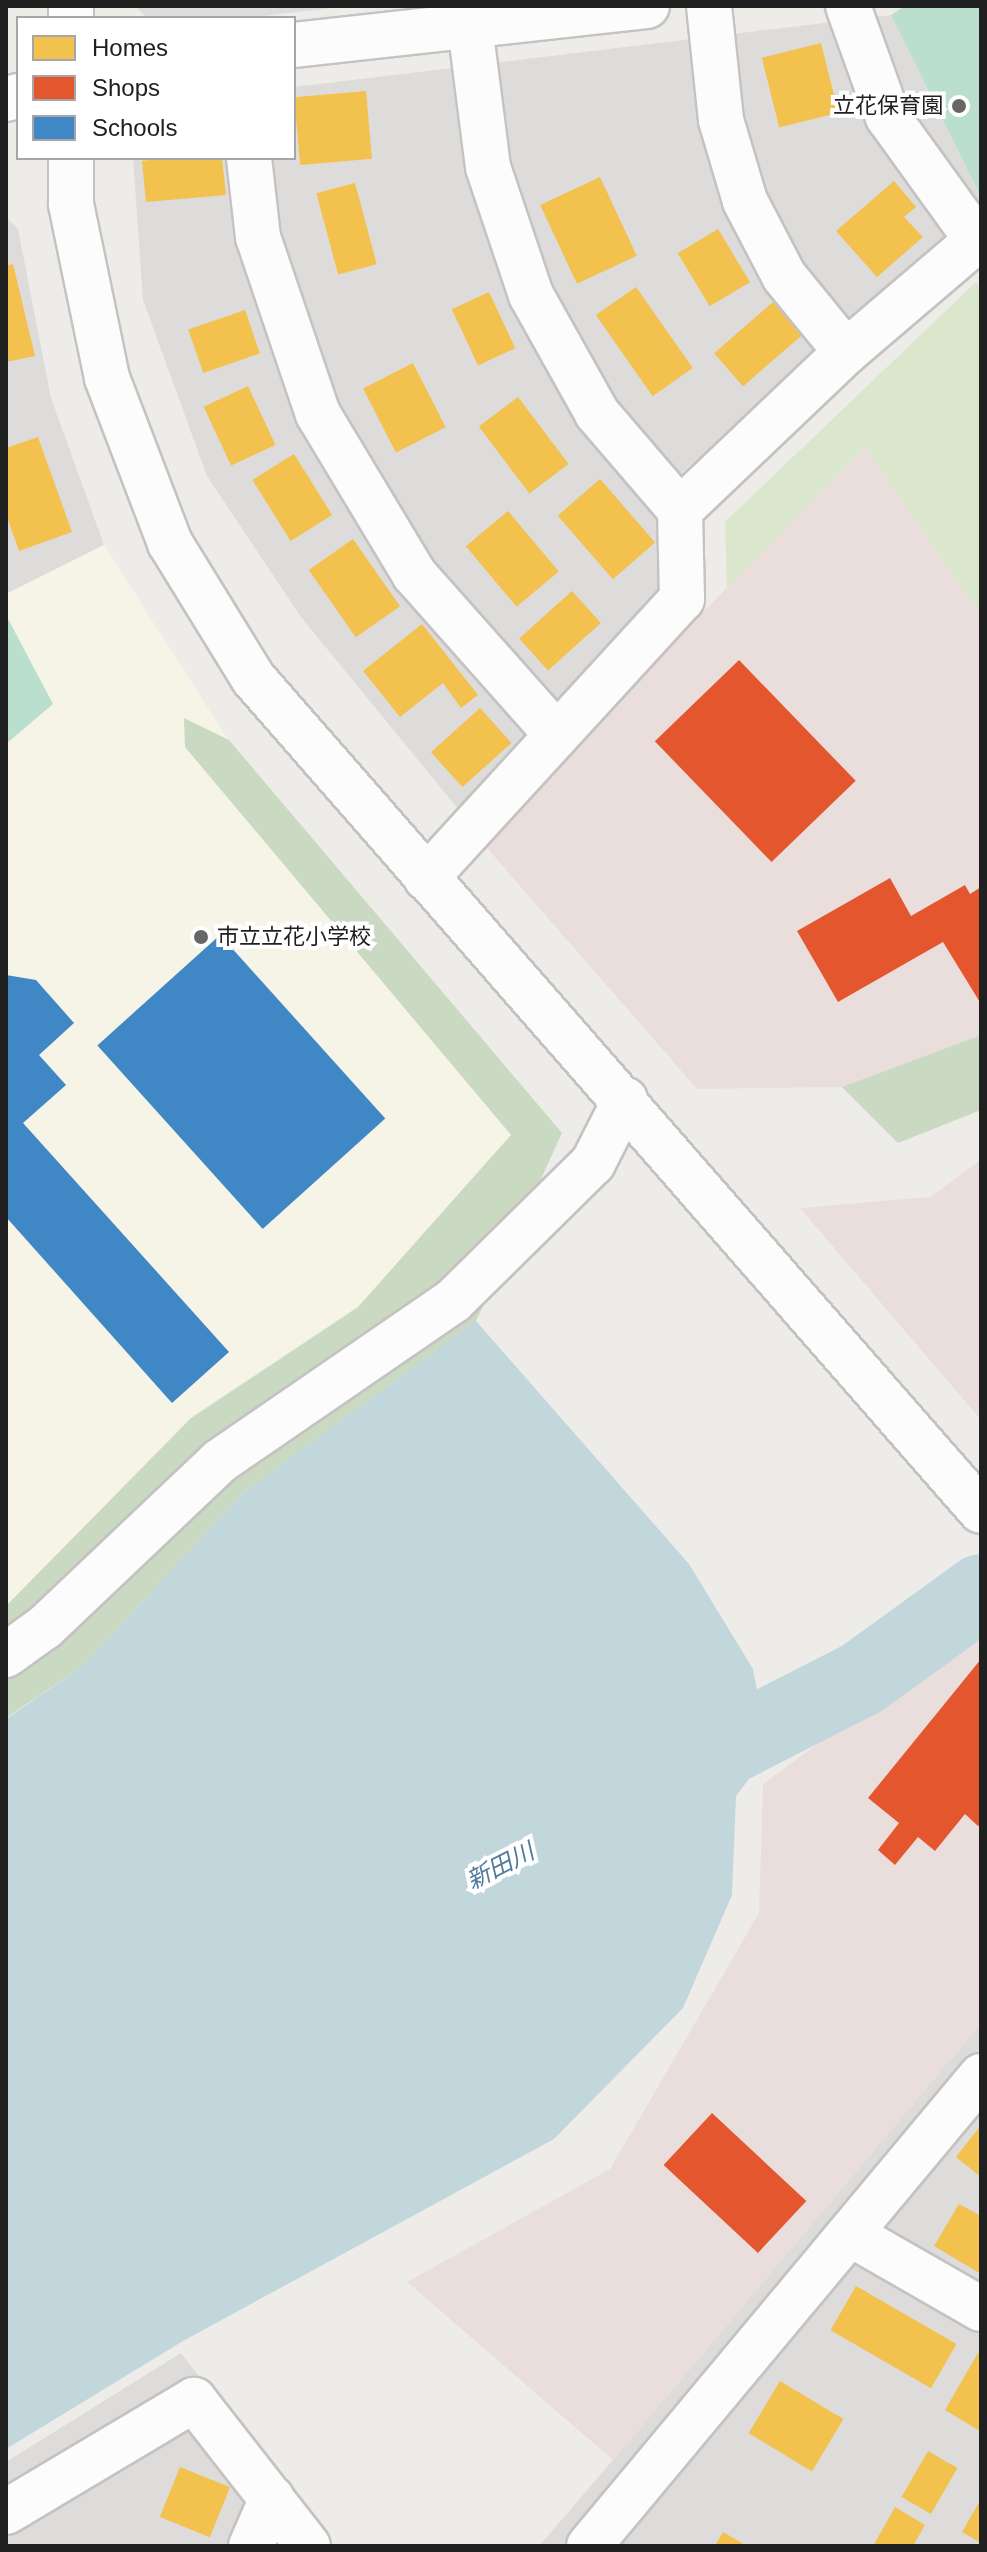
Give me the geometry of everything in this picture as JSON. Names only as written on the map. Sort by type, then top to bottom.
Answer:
[{"type":"street","points":[[296,45],[647,6]]},
{"type":"street","points":[[709,6],[721,120],[745,201],[784,276],[846,352]]},
{"type":"street","points":[[680,510],[846,352],[978,244],[888,117],[848,6]]},
{"type":"street","points":[[426,878],[682,599],[680,510],[597,413],[531,295],[488,167],[470,26]]},
{"type":"street","points":[[71,160],[71,204],[107,378],[170,543],[253,678],[426,878],[625,1100],[981,1511]]},
{"type":"street","points":[[249,160],[258,237],[318,414],[414,574],[557,735]]},
{"type":"street","points":[[6,1655],[45,1627],[220,1461],[453,1301],[593,1163],[625,1100]]},
{"type":"street","points":[[589,2546],[981,2076]]},
{"type":"street","points":[[850,2234],[981,2309]]},
{"type":"street","points":[[6,2512],[194,2400],[308,2546]]},
{"type":"street","points":[[251,2546],[272,2498]]},
{"type":"shaded area","points":[[135,6],[348,6],[262,16],[145,16]]},
{"type":"shaded area","points":[[891,15],[981,197],[981,213],[665,487],[658,607],[459,810],[301,617],[207,476],[143,300],[133,160],[296,160],[296,87]]},
{"type":"shaded area","points":[[6,217],[18,229],[51,398],[104,545],[6,594]]},
{"type":"shaded area","points":[[865,447],[981,615],[981,1035],[842,1087],[697,1089],[480,840]]},
{"type":"shaded area","name":"市立立花小学校","points":[[104,545],[229,741],[562,1133],[6,1636],[6,594]]},
{"type":"shaded area","points":[[981,1160],[981,1420],[800,1208],[930,1197]]},
{"type":"shaded area","points":[[981,1623],[981,2023],[613,2460],[407,2282],[610,2169],[759,1913],[763,1784]]},
{"type":"shaded area","points":[[981,2023],[981,2546],[539,2546],[613,2460]]},
{"type":"shaded area","points":[[181,2353],[333,2546],[6,2546],[6,2462]]},
{"type":"green space","name":"立花保育園","points":[[905,6],[981,6],[981,197],[891,15]]},
{"type":"green space","points":[[976,282],[981,287],[981,615],[865,447],[727,588],[725,522]]},
{"type":"green space","points":[[6,615],[53,704],[6,744]]},
{"type":"green space","points":[[184,718],[229,740],[562,1133],[476,1321],[243,1493],[83,1666],[6,1718],[6,1606],[191,1418],[358,1307],[511,1135],[185,747]]},
{"type":"green space","points":[[981,1035],[981,1110],[898,1143],[842,1087]]},
{"type":"water","points":[[476,1321],[689,1564],[753,1669],[769,1753],[736,1796],[732,1895],[683,2008],[554,2139],[183,2341],[6,2449],[6,1719],[83,1666],[243,1493]]},
{"type":"building: Homes","points":[[821,43],[838,113],[779,128],[762,58]]},
{"type":"building: Homes","points":[[366,91],[372,159],[300,165],[296,97]]},
{"type":"building: Homes","points":[[222,160],[226,195],[146,202],[142,161]]},
{"type":"building: Homes","points":[[600,177],[637,256],[577,284],[540,205]]},
{"type":"building: Homes","points":[[894,181],[916,207],[904,217],[923,237],[877,277],[836,231]]},
{"type":"building: Homes","points":[[355,183],[377,264],[338,274],[316,193]]},
{"type":"building: Homes","points":[[718,229],[750,282],[710,306],[678,253]]},
{"type":"building: Homes","points":[[13,264],[35,356],[6,362],[6,266]]},
{"type":"building: Homes","points":[[636,287],[693,368],[653,396],[596,315]]},
{"type":"building: Homes","points":[[489,292],[515,348],[478,366],[452,309]]},
{"type":"building: Homes","points":[[773,302],[802,335],[743,386],[714,353]]},
{"type":"building: Homes","points":[[245,310],[260,353],[203,373],[188,330]]},
{"type":"building: Homes","points":[[413,363],[446,427],[396,453],[363,388]]},
{"type":"building: Homes","points":[[248,386],[275,445],[231,466],[204,407]]},
{"type":"building: Homes","points":[[518,397],[569,464],[529,494],[479,426]]},
{"type":"building: Homes","points":[[38,437],[72,532],[19,551],[6,514],[6,448]]},
{"type":"building: Homes","points":[[294,454],[332,515],[291,541],[252,480]]},
{"type":"building: Homes","points":[[600,479],[655,542],[613,579],[558,516]]},
{"type":"building: Homes","points":[[508,511],[559,572],[517,607],[466,546]]},
{"type":"building: Homes","points":[[353,539],[400,606],[356,637],[309,570]]},
{"type":"building: Homes","points":[[572,591],[601,623],[548,670],[519,639]]},
{"type":"building: Homes","points":[[422,624],[478,695],[461,708],[443,683],[400,717],[363,671]]},
{"type":"building: Homes","points":[[480,708],[511,743],[462,787],[431,752]]},
{"type":"building: Homes","points":[[981,2125],[981,2177],[956,2157]]},
{"type":"building: Homes","points":[[959,2204],[981,2216],[981,2274],[934,2246]]},
{"type":"building: Homes","points":[[856,2286],[956,2344],[931,2388],[831,2330]]},
{"type":"building: Homes","points":[[978,2353],[981,2354],[980,2431],[945,2410]]},
{"type":"building: Homes","points":[[780,2381],[843,2419],[812,2471],[749,2433]]},
{"type":"building: Homes","points":[[928,2451],[957,2468],[931,2514],[902,2497]]},
{"type":"building: Homes","points":[[180,2467],[230,2487],[210,2537],[160,2517]]},
{"type":"building: Homes","points":[[981,2499],[981,2543],[962,2532]]},
{"type":"building: Homes","points":[[895,2507],[925,2525],[913,2546],[873,2546]]},
{"type":"building: Homes","points":[[723,2532],[747,2546],[715,2546]]},
{"type":"building: Shops","points":[[739,660],[856,781],[772,862],[655,741]]},
{"type":"building: Shops","points":[[890,878],[911,916],[965,885],[970,894],[981,887],[981,1004],[943,942],[838,1002],[797,931]]},
{"type":"building: Shops","points":[[981,1659],[981,1823],[978,1826],[965,1814],[935,1851],[918,1837],[895,1865],[878,1850],[899,1823],[868,1798]]},
{"type":"building: Shops","points":[[712,2113],[806,2201],[758,2253],[664,2165]]},
{"type":"building: Schools","points":[[220,935],[385,1119],[263,1229],[97,1045]]},
{"type":"building: Schools","points":[[6,975],[36,980],[74,1023],[39,1055],[66,1085],[23,1123],[229,1352],[172,1403],[6,1217]]},
{"type":"waterway","name":"新田川","points":[[675,1774],[861,1679],[981,1592]]},
{"type":"place","name":"立花保育園","points":[[959,106]]},
{"type":"place","name":"市立立花小学校","points":[[201,937]]}]
